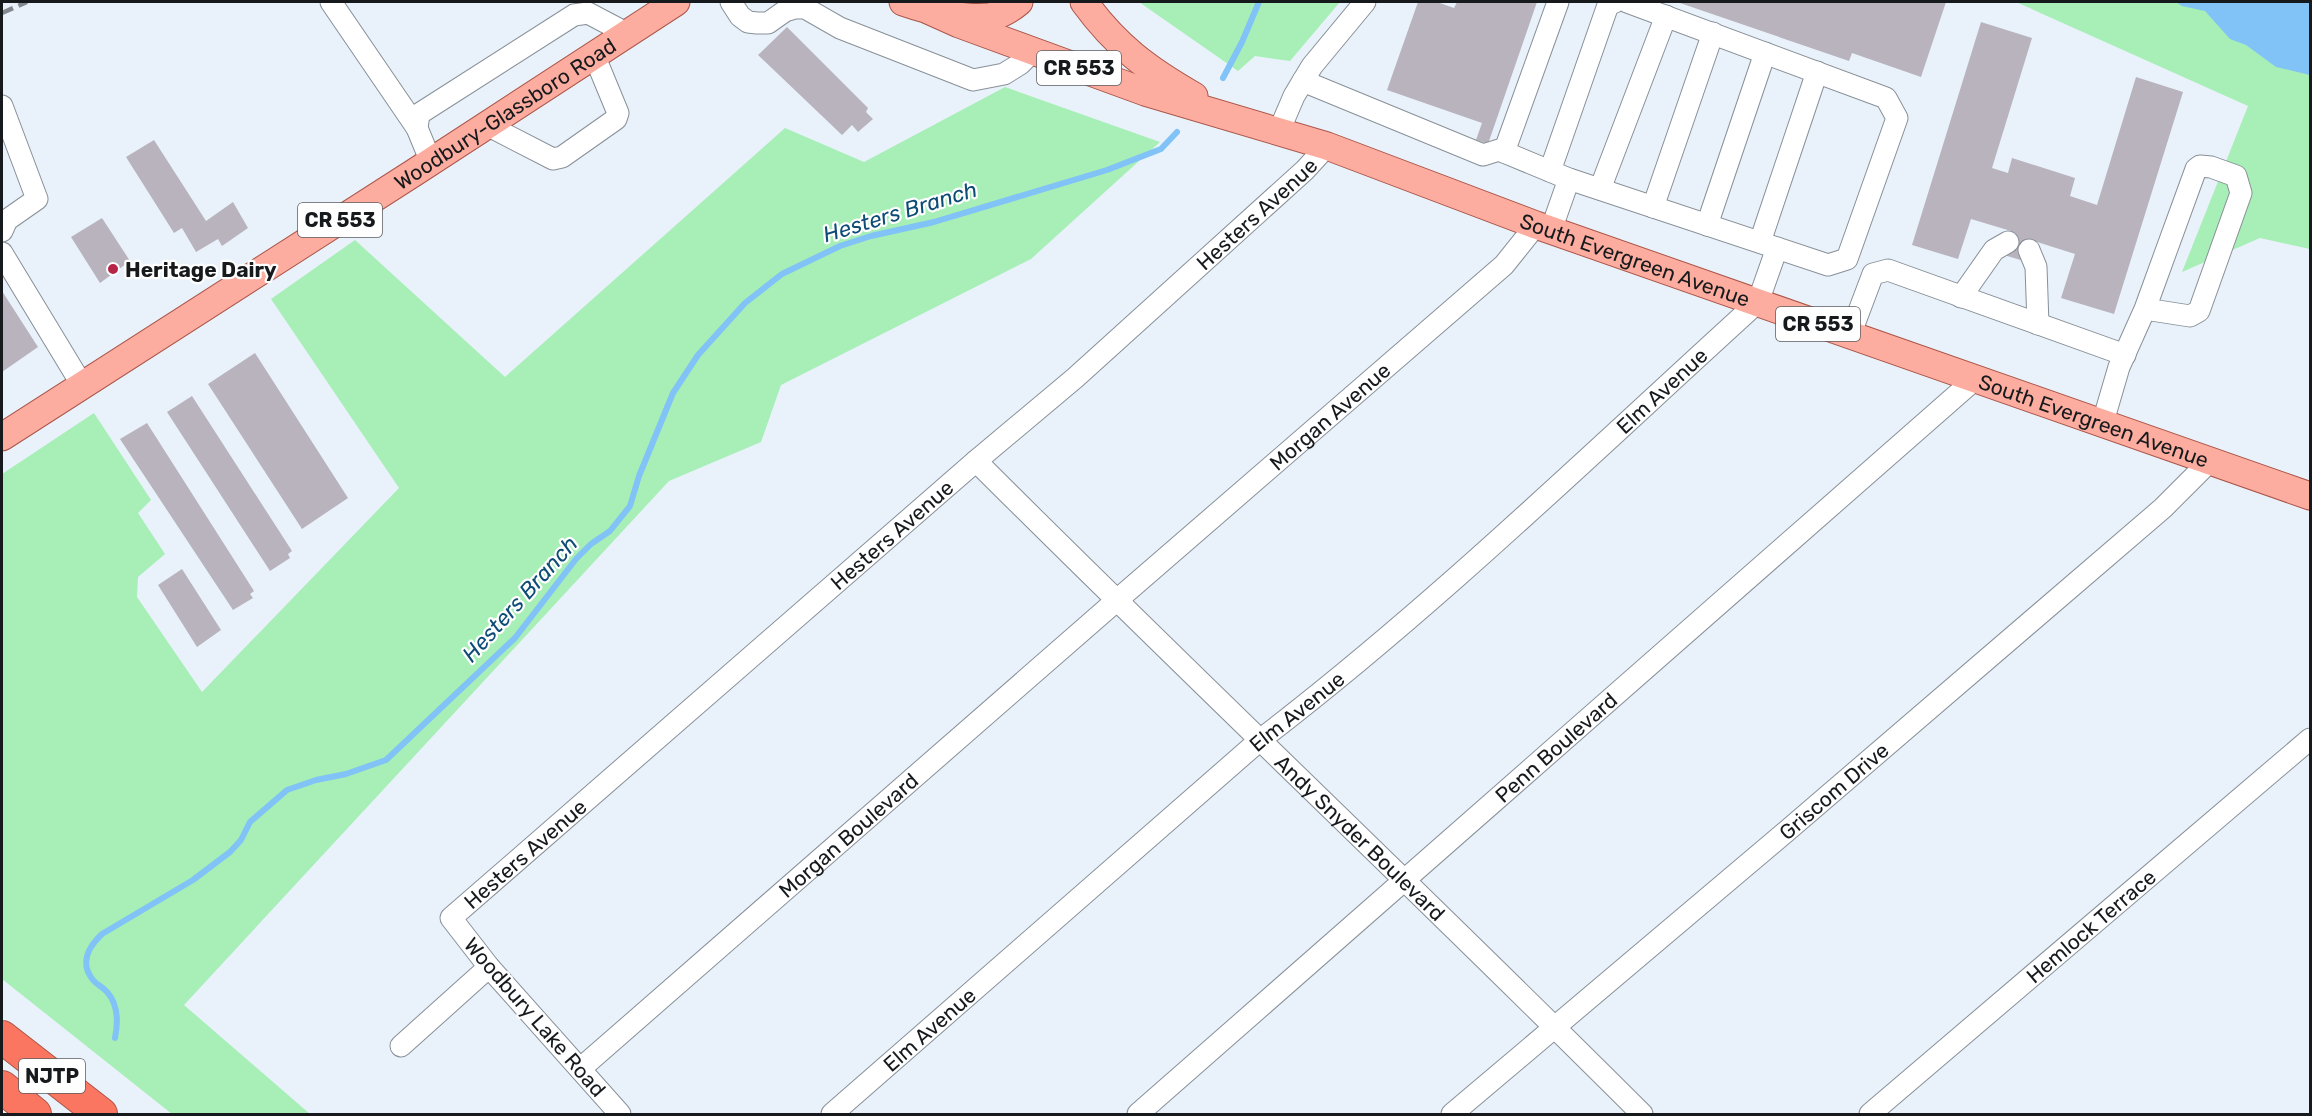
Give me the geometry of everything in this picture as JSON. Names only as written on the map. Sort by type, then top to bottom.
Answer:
[{"type":"highway","name":"NJTP","points":[[2,1037],[101,1114]]},
{"type":"highway","name":"NJTP","points":[[2,1087],[35,1114]]},
{"type":"main road","points":[[903,2],[930,11],[982,17],[998,15],[1019,2]]},
{"type":"main road","name":"South Evergreen Avenue","points":[[1084,2],[1112,38],[1144,64],[1169,82],[1232,117]]},
{"type":"main road","name":"Woodbury-Glassboro Road","points":[[2,437],[431,162],[594,55],[659,6]]},
{"type":"main road","name":"South Evergreen Avenue","points":[[930,11],[959,24],[1145,92],[1327,146],[1543,227],[2102,425],[2310,496]]},
{"type":"street","points":[[331,2],[417,128],[431,162]]},
{"type":"street","points":[[731,2],[740,16],[748,22],[757,23],[768,23],[785,11],[805,8],[840,28],[973,80],[1004,74],[1034,51]]},
{"type":"street","points":[[1279,131],[1303,81],[1332,41],[1365,2]]},
{"type":"street","points":[[1504,153],[1558,2]]},
{"type":"street","name":"Morgan Avenue","points":[[1116,601],[1504,265],[1543,227],[1608,5],[1615,2]]},
{"type":"street","points":[[1303,81],[1483,155],[1499,150],[1559,175],[1828,265],[1847,259],[1897,118],[1886,98],[1627,2]]},
{"type":"street","points":[[417,128],[419,114],[574,15],[588,13],[626,33]]},
{"type":"street","points":[[1600,189],[1666,16]]},
{"type":"street","points":[[1653,207],[1713,33]]},
{"type":"street","points":[[1707,225],[1766,53]]},
{"type":"street","points":[[487,125],[553,159],[562,157],[616,119],[618,113],[594,55]]},
{"type":"street","points":[[1758,302],[1768,245],[1817,72]]},
{"type":"street","points":[[2,106],[37,199],[7,220],[2,231]]},
{"type":"street","name":"Hesters Avenue","points":[[451,918],[976,461],[1075,378],[1305,170],[1327,146]]},
{"type":"street","points":[[2102,425],[2119,367],[2145,309],[2196,170],[2200,166],[2211,167],[2236,177],[2241,194],[2199,311],[2190,316],[2145,309]]},
{"type":"street","points":[[1961,297],[1994,250],[2008,242]]},
{"type":"street","points":[[2029,250],[2036,267],[2038,324]]},
{"type":"street","points":[[2,253],[82,385]]},
{"type":"street","points":[[1850,335],[1869,280],[1878,271],[1888,270],[2125,354]]},
{"type":"street","name":"Elm Avenue","points":[[832,1114],[1260,740],[1329,687],[1439,592],[1758,302]]},
{"type":"street","name":"Penn Boulevard","points":[[1138,1114],[1974,380]]},
{"type":"street","name":"Andy Snyder Boulevard","points":[[976,461],[1116,601],[1404,879],[1642,1114]]},
{"type":"street","name":"Griscom Drive","points":[[1452,1114],[1755,858],[2145,523],[2209,462]]},
{"type":"street","name":"Morgan Boulevard","points":[[580,1069],[1116,601]]},
{"type":"street","name":"Hemlock Terrace","points":[[1870,1114],[2310,739]]},
{"type":"street","name":"Woodbury Lake Road","points":[[451,918],[489,967],[620,1114]]},
{"type":"street","points":[[401,1046],[489,967]]},
{"type":"green space","points":[[1139,2],[1340,2],[1290,61],[1255,56],[1238,71]]},
{"type":"green space","points":[[2016,2],[2310,2],[2310,249],[2260,238],[2182,272],[2248,106]]},
{"type":"green space","points":[[1005,87],[1160,142],[1031,259],[781,385],[761,442],[669,481],[184,1005],[310,1114],[172,1114],[2,979],[2,474],[94,413],[151,500],[138,513],[165,554],[138,577],[137,597],[202,692],[399,488],[271,299],[355,240],[505,377],[785,128],[864,162]]},
{"type":"water","points":[[2176,2],[2310,2],[2310,75],[2276,67],[2246,45],[2230,39],[2205,11],[2182,6]]},
{"type":"building","points":[[1418,2],[1437,2],[1454,8],[1457,2],[1537,2],[1488,144],[1476,140],[1482,123],[1387,90]]},
{"type":"building","points":[[1677,2],[1946,2],[1921,77],[1852,53],[1849,61]]},
{"type":"building","points":[[1981,22],[2032,38],[1992,168],[2008,173],[2012,158],[2075,178],[2070,196],[2097,205],[2136,77],[2183,92],[2114,314],[2061,298],[2075,254],[2034,241],[2027,262],[2004,255],[2011,231],[1971,219],[1958,259],[1912,245]]},
{"type":"building","points":[[787,27],[868,108],[866,112],[873,119],[858,132],[852,125],[842,135],[758,55]]},
{"type":"building","points":[[154,140],[206,221],[233,202],[248,228],[222,246],[218,239],[196,252],[182,228],[174,233],[126,157]]},
{"type":"building","points":[[102,218],[130,261],[100,283],[71,237]]},
{"type":"building","points":[[2,291],[38,347],[2,372]]},
{"type":"building","points":[[255,353],[348,498],[302,529],[208,384]]},
{"type":"building","points":[[192,396],[292,551],[288,554],[290,558],[270,571],[167,412]]},
{"type":"building","points":[[147,423],[254,591],[250,594],[253,598],[233,610],[120,439]]},
{"type":"building","points":[[182,569],[221,630],[197,647],[158,585]]},
{"type":"waterway","name":"Hesters Branch","points":[[1223,78],[1259,2]]},
{"type":"waterway","name":"Hesters Branch","points":[[115,1038],[116,1008],[111,997],[93,980],[87,967],[87,955],[97,939],[193,880],[230,852],[241,840],[250,822],[287,790],[386,760],[515,638],[576,559],[591,544],[610,531],[630,506],[639,476],[673,393],[698,355],[745,303],[782,274],[840,246],[871,236],[934,222],[1107,170],[1161,149],[1177,132]]},
{"type":"railway","points":[[2,13],[27,2]]},
{"type":"place","name":"Heritage Dairy","points":[[113,269]]}]
